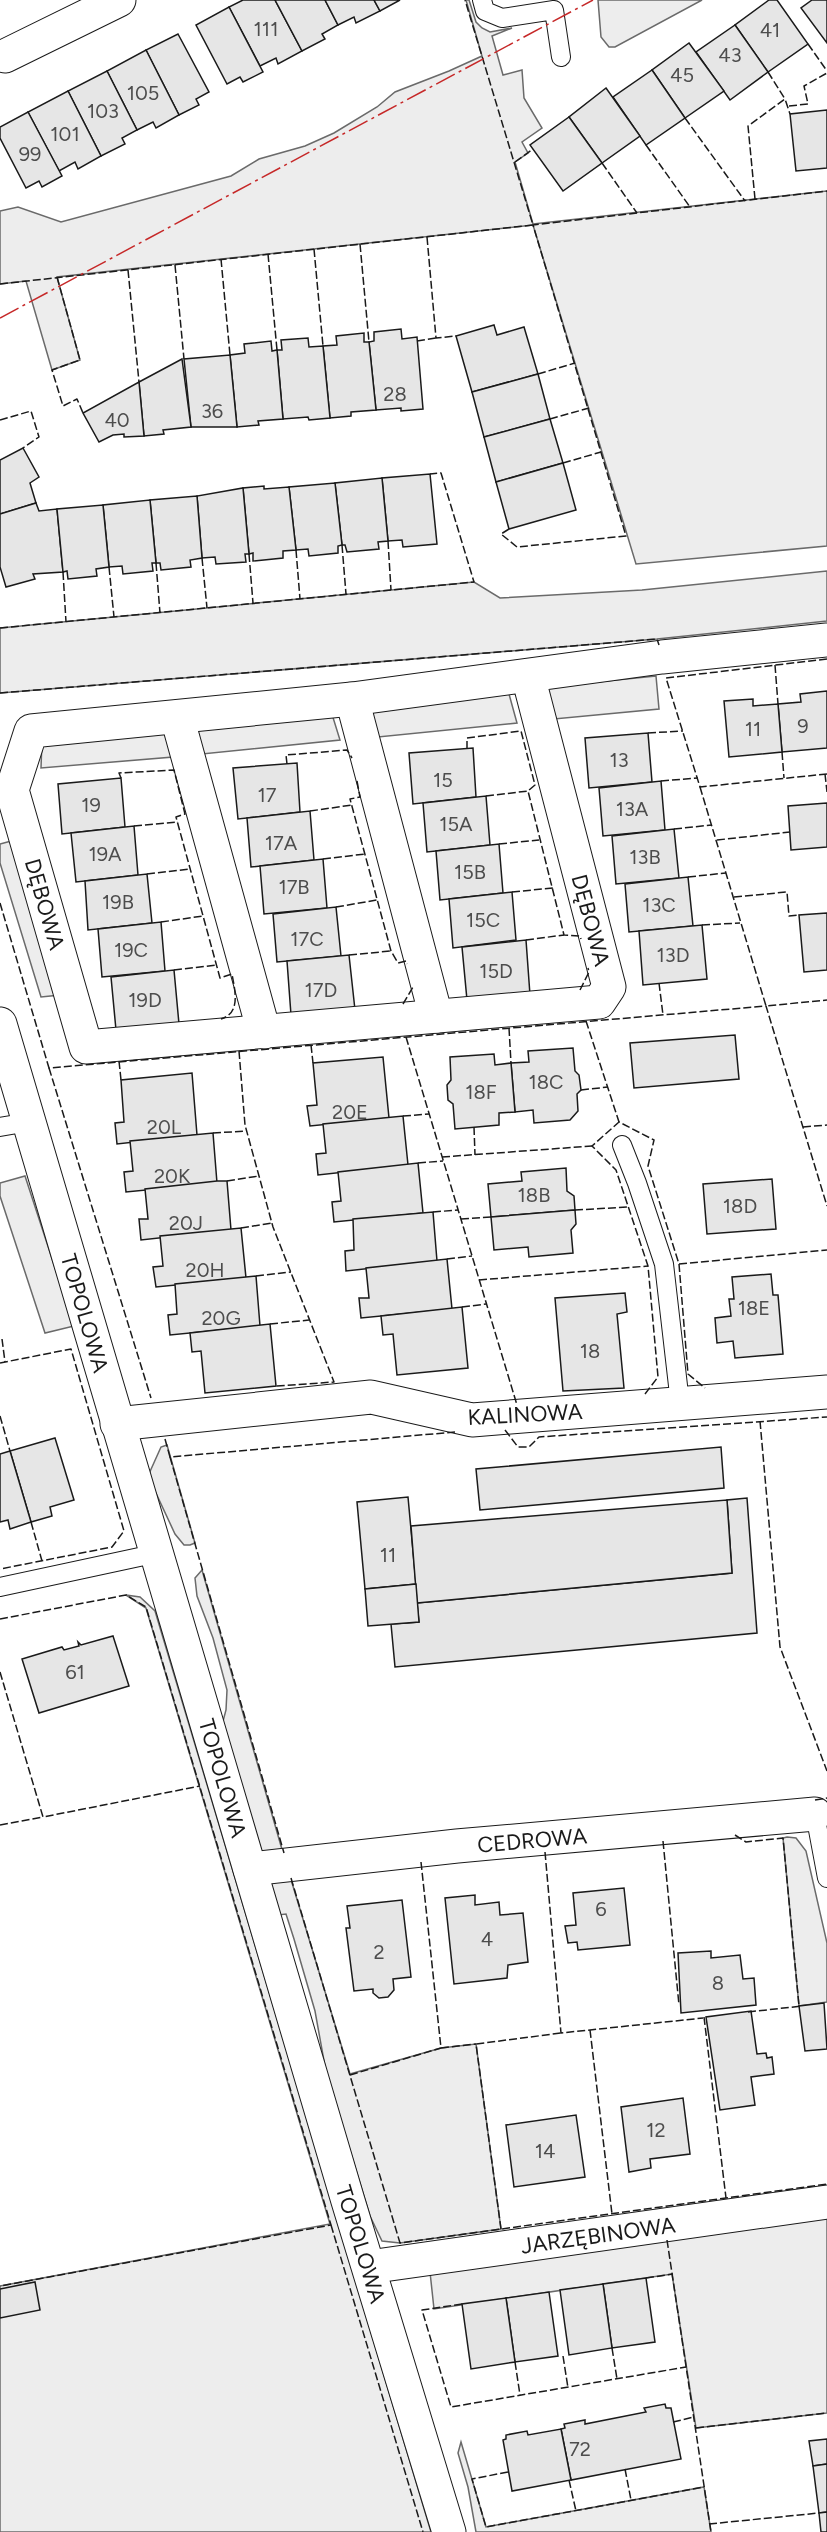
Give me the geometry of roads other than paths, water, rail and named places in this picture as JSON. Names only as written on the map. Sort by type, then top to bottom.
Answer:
[{"type":"street","points":[[5,56],[119,0]]},
{"type":"street","name":"DĘBOWA","points":[[528,676],[609,987],[599,1002],[86,1047],[12,790],[31,731],[352,699],[662,657],[827,640]]},
{"type":"street","points":[[352,699],[436,1016]]},
{"type":"street","points":[[177,717],[264,1032]]},
{"type":"street","name":"TOPOLOWA","points":[[0,1024],[14,1125],[117,1425],[158,1553],[250,1869],[449,2532]]},
{"type":"street","name":"KALINOWA","points":[[117,1425],[371,1397],[472,1420],[827,1392]]},
{"type":"street","name":"CEDROWA","points":[[250,1869],[458,1846],[815,1814]]},
{"type":"street","name":"JARZĘBINOWA","points":[[369,2267],[827,2202]]},
{"type":"lane","points":[[482,0],[485,11],[502,18],[554,10],[561,57]]},
{"type":"lane","points":[[622,1145],[664,1264],[680,1403]]},
{"type":"lane","points":[[0,1587],[158,1553]]},
{"type":"lane","points":[[815,1814],[827,1878]]}]
